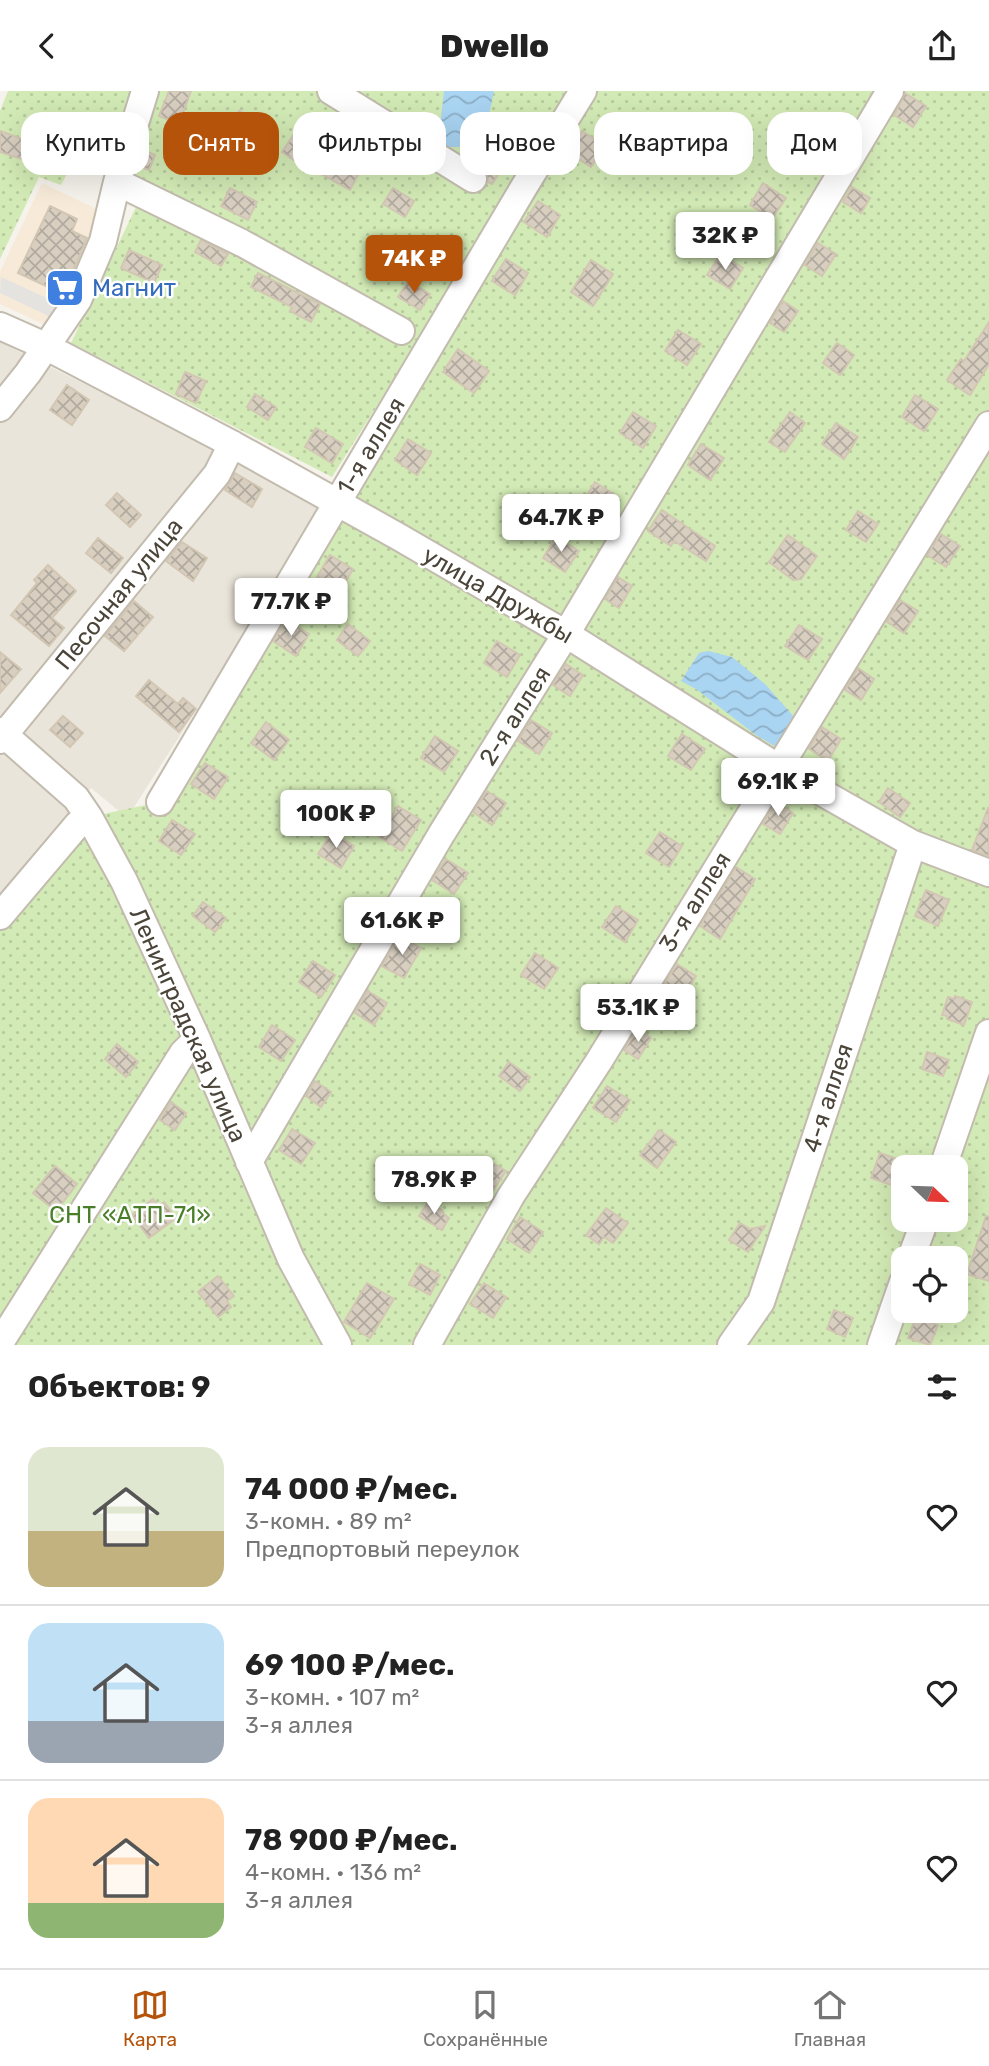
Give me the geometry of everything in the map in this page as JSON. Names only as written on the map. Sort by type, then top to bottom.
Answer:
[{"type":"street","points":[[0,408],[28,373],[78,300],[103,241],[117,182],[145,91]]},
{"type":"street","points":[[331,91],[473,179]]},
{"type":"street","name":"1-я аллея","points":[[160,802],[583,91]]},
{"type":"street","name":"2-я аллея","points":[[249,1162],[442,833],[566,634],[890,91]]},
{"type":"street","points":[[117,182],[242,243],[401,331]]},
{"type":"street","name":"улица Дружбы","points":[[0,326],[45,346],[338,502],[566,634],[779,768],[913,844],[989,873]]},
{"type":"street","name":"3-я аллея","points":[[428,1345],[511,1196],[599,1061],[989,425]]},
{"type":"street","name":"Песочная улица","points":[[1,735],[217,474],[232,444]]},
{"type":"street","name":"Ленинградская улица","points":[[1,735],[76,798],[124,881],[197,1039],[291,1259],[331,1342]]},
{"type":"street","points":[[0,916],[78,824],[89,817]]},
{"type":"street","name":"4-я аллея","points":[[731,1345],[761,1302],[913,844]]},
{"type":"street","points":[[947,1155],[989,1033]]},
{"type":"street","points":[[0,1343],[183,1053],[197,1039]]},
{"type":"street","points":[[881,1345],[891,1316]]},
{"type":"shaded area","points":[[42,183],[111,216],[56,330],[0,304],[0,272]]},
{"type":"shaded area","points":[[1,277],[66,307],[59,321],[0,293]]},
{"type":"shaded area","points":[[0,342],[328,505],[127,818],[91,788],[0,901]]},
{"type":"green space","points":[[8,91],[576,91],[563,112],[460,112],[460,175],[523,175],[332,477],[71,343],[136,207],[117,182],[117,175],[149,175],[149,112],[21,112],[21,175],[66,175],[61,185],[39,177],[0,259],[0,111]]},
{"type":"green space","name":"СНТ «АТП-71»","points":[[583,91],[989,91],[989,1345],[0,1345],[0,916],[89,817],[160,802],[533,175],[580,175],[580,112],[571,112]]},
{"type":"water","points":[[444,91],[494,91],[490,112],[460,112],[459,147],[446,147],[446,112],[442,112]]},
{"type":"water","points":[[708,651],[732,657],[765,684],[794,717],[776,747],[681,681],[699,653]]},
{"type":"building","points":[[169,91],[191,91],[183,112],[163,112],[163,118],[159,116]]},
{"type":"building","points":[[905,93],[926,106],[913,127],[894,115]]},
{"type":"building","points":[[0,131],[21,138],[21,159],[0,152]]},
{"type":"building","points":[[582,131],[594,139],[594,162],[591,167],[580,160]]},
{"type":"building","points":[[293,136],[293,160],[282,152]]},
{"type":"building","points":[[149,152],[155,155],[149,170]]},
{"type":"building","points":[[323,175],[358,175],[350,190]]},
{"type":"building","points":[[487,175],[498,175],[492,184],[488,182]]},
{"type":"building","points":[[763,183],[786,198],[772,219],[750,205]]},
{"type":"building","points":[[852,187],[870,198],[861,213],[843,202]]},
{"type":"building","points":[[230,188],[257,202],[248,220],[221,206]]},
{"type":"building","points":[[393,188],[414,201],[405,217],[383,204]]},
{"type":"building","points":[[538,201],[560,215],[547,237],[524,222]]},
{"type":"building","points":[[50,206],[77,219],[72,231],[87,238],[63,294],[18,273]]},
{"type":"building","points":[[201,240],[228,254],[221,266],[195,252]]},
{"type":"building","points":[[818,243],[836,254],[822,276],[805,265]]},
{"type":"building","points":[[129,250],[162,265],[154,283],[121,268]]},
{"type":"building","points":[[721,254],[743,268],[730,289],[707,275]]},
{"type":"building","points":[[506,259],[528,273],[515,295],[492,281]]},
{"type":"building","points":[[591,260],[613,274],[593,306],[571,292]]},
{"type":"building","points":[[258,273],[320,304],[311,322],[290,311],[292,307],[251,287]]},
{"type":"building","points":[[408,281],[430,294],[420,310],[398,297]]},
{"type":"building","points":[[783,301],[798,311],[784,332],[770,323]]},
{"type":"building","points":[[989,322],[989,364],[970,395],[947,380],[961,359],[964,361]]},
{"type":"building","points":[[678,330],[701,344],[687,365],[665,351]]},
{"type":"building","points":[[837,343],[854,355],[840,375],[823,363]]},
{"type":"building","points":[[458,349],[489,371],[474,393],[443,372]]},
{"type":"building","points":[[185,372],[206,381],[196,403],[176,394]]},
{"type":"building","points":[[67,385],[89,400],[72,425],[50,410]]},
{"type":"building","points":[[255,394],[276,407],[268,420],[247,407]]},
{"type":"building","points":[[915,395],[938,409],[924,431],[902,417]]},
{"type":"building","points":[[633,412],[656,426],[643,448],[620,433]]},
{"type":"building","points":[[790,412],[805,423],[785,452],[769,442]]},
{"type":"building","points":[[836,423],[858,437],[844,459],[822,444]]},
{"type":"building","points":[[316,428],[343,444],[332,463],[305,447]]},
{"type":"building","points":[[408,439],[431,453],[417,475],[395,460]]},
{"type":"building","points":[[701,444],[724,458],[710,480],[688,465]]},
{"type":"building","points":[[235,473],[262,489],[252,507],[225,490]]},
{"type":"building","points":[[595,482],[618,497],[604,518],[582,504]]},
{"type":"building","points":[[117,493],[141,515],[130,527],[106,505]]},
{"type":"building","points":[[662,510],[715,546],[706,561],[674,541],[671,546],[648,531]]},
{"type":"building","points":[[858,511],[878,524],[866,542],[846,530]]},
{"type":"building","points":[[941,534],[960,546],[946,567],[927,555]]},
{"type":"building","points":[[788,535],[817,556],[801,579],[793,580],[769,562]]},
{"type":"building","points":[[556,537],[579,551],[565,572],[543,558]]},
{"type":"building","points":[[98,538],[123,558],[111,573],[86,553]]},
{"type":"building","points":[[182,542],[207,558],[193,581],[166,561]]},
{"type":"building","points":[[330,555],[353,569],[340,591],[317,577]]},
{"type":"building","points":[[48,565],[76,591],[52,618],[64,628],[49,646],[11,615],[37,583],[34,580]]},
{"type":"building","points":[[618,577],[632,586],[619,608],[605,599]]},
{"type":"building","points":[[900,600],[918,611],[904,633],[887,622]]},
{"type":"building","points":[[134,601],[153,617],[124,651],[105,636]]},
{"type":"building","points":[[287,620],[309,634],[296,656],[273,641]]},
{"type":"building","points":[[348,624],[370,641],[358,656],[337,640]]},
{"type":"building","points":[[799,625],[822,639],[808,660],[785,646]]},
{"type":"building","points":[[497,641],[520,655],[507,677],[484,663]]},
{"type":"building","points":[[0,652],[21,669],[0,693]]},
{"type":"building","points":[[566,664],[583,675],[570,696],[553,685]]},
{"type":"building","points":[[858,668],[874,679],[861,700],[845,690]]},
{"type":"building","points":[[149,680],[178,704],[183,698],[196,709],[179,732],[136,696]]},
{"type":"building","points":[[63,716],[83,733],[70,747],[50,730]]},
{"type":"building","points":[[531,720],[552,733],[539,754],[518,741]]},
{"type":"building","points":[[266,722],[289,740],[274,760],[251,743]]},
{"type":"building","points":[[822,727],[841,739],[828,761],[809,749]]},
{"type":"building","points":[[682,734],[705,749],[691,770],[668,756]]},
{"type":"building","points":[[435,736],[458,751],[444,772],[421,758]]},
{"type":"building","points":[[205,763],[228,777],[214,799],[191,784]]},
{"type":"building","points":[[888,788],[910,803],[900,817],[879,802]]},
{"type":"building","points":[[487,791],[506,803],[492,825],[473,812]]},
{"type":"building","points":[[776,802],[793,813],[780,834],[763,824]]},
{"type":"building","points":[[398,806],[421,820],[402,851],[379,837]]},
{"type":"building","points":[[989,809],[989,856],[972,850]]},
{"type":"building","points":[[172,820],[195,834],[181,855],[159,841]]},
{"type":"building","points":[[332,832],[354,846],[341,868],[318,854]]},
{"type":"building","points":[[660,832],[682,846],[669,867],[646,853]]},
{"type":"building","points":[[446,859],[468,873],[454,894],[432,880]]},
{"type":"building","points":[[736,867],[755,879],[720,939],[700,926]]},
{"type":"building","points":[[926,890],[949,900],[938,926],[915,916]]},
{"type":"building","points":[[203,902],[226,918],[215,932],[193,916]]},
{"type":"building","points":[[616,906],[638,920],[625,942],[602,927]]},
{"type":"building","points":[[400,936],[421,948],[404,978],[382,966]]},
{"type":"building","points":[[535,953],[558,968],[544,989],[521,975]]},
{"type":"building","points":[[313,961],[335,975],[321,997],[299,982]]},
{"type":"building","points":[[677,964],[696,976],[683,997],[664,985]]},
{"type":"building","points":[[368,991],[387,1003],[374,1025],[355,1013]]},
{"type":"building","points":[[955,996],[972,1002],[964,1025],[942,1015],[948,997],[954,999]]},
{"type":"building","points":[[272,1025],[295,1040],[281,1061],[259,1047]]},
{"type":"building","points":[[637,1029],[651,1038],[638,1059],[624,1050]]},
{"type":"building","points":[[117,1044],[138,1062],[126,1077],[105,1059]]},
{"type":"building","points":[[927,1052],[949,1060],[943,1076],[922,1069]]},
{"type":"building","points":[[509,1062],[530,1077],[520,1091],[499,1076]]},
{"type":"building","points":[[315,1081],[331,1092],[321,1107],[306,1096]]},
{"type":"building","points":[[607,1086],[630,1100],[616,1122],[593,1108]]},
{"type":"building","points":[[171,1102],[186,1113],[175,1130],[160,1120]]},
{"type":"building","points":[[292,1129],[315,1143],[301,1164],[279,1150]]},
{"type":"building","points":[[659,1130],[676,1142],[657,1168],[640,1155]]},
{"type":"building","points":[[880,1153],[891,1157],[891,1185],[871,1178]]},
{"type":"building","points":[[483,1157],[506,1171],[492,1192],[470,1178]]},
{"type":"building","points":[[55,1166],[77,1184],[56,1211],[33,1193]]},
{"type":"building","points":[[153,1199],[158,1206],[164,1202],[176,1218],[149,1238],[132,1215]]},
{"type":"building","points":[[427,1204],[442,1210],[449,1218],[442,1230],[419,1216]]},
{"type":"building","points":[[606,1208],[628,1223],[613,1243],[604,1237],[599,1244],[586,1235]]},
{"type":"building","points":[[986,1216],[989,1217],[989,1281],[968,1274]]},
{"type":"building","points":[[520,1217],[543,1232],[529,1253],[507,1239]]},
{"type":"building","points":[[740,1223],[750,1229],[765,1226],[748,1252],[729,1240]]},
{"type":"building","points":[[420,1264],[440,1275],[430,1295],[409,1284]]},
{"type":"building","points":[[218,1276],[234,1296],[227,1301],[231,1307],[218,1317],[198,1292]]},
{"type":"building","points":[[367,1283],[394,1299],[370,1338],[344,1322]]},
{"type":"building","points":[[484,1283],[506,1297],[493,1318],[470,1304]]},
{"type":"building","points":[[834,1310],[853,1318],[845,1337],[827,1329]]},
{"type":"building","points":[[914,1323],[938,1325],[930,1345],[908,1338]]},
{"type":"place","name":"Магнит","points":[[65,288]]}]
